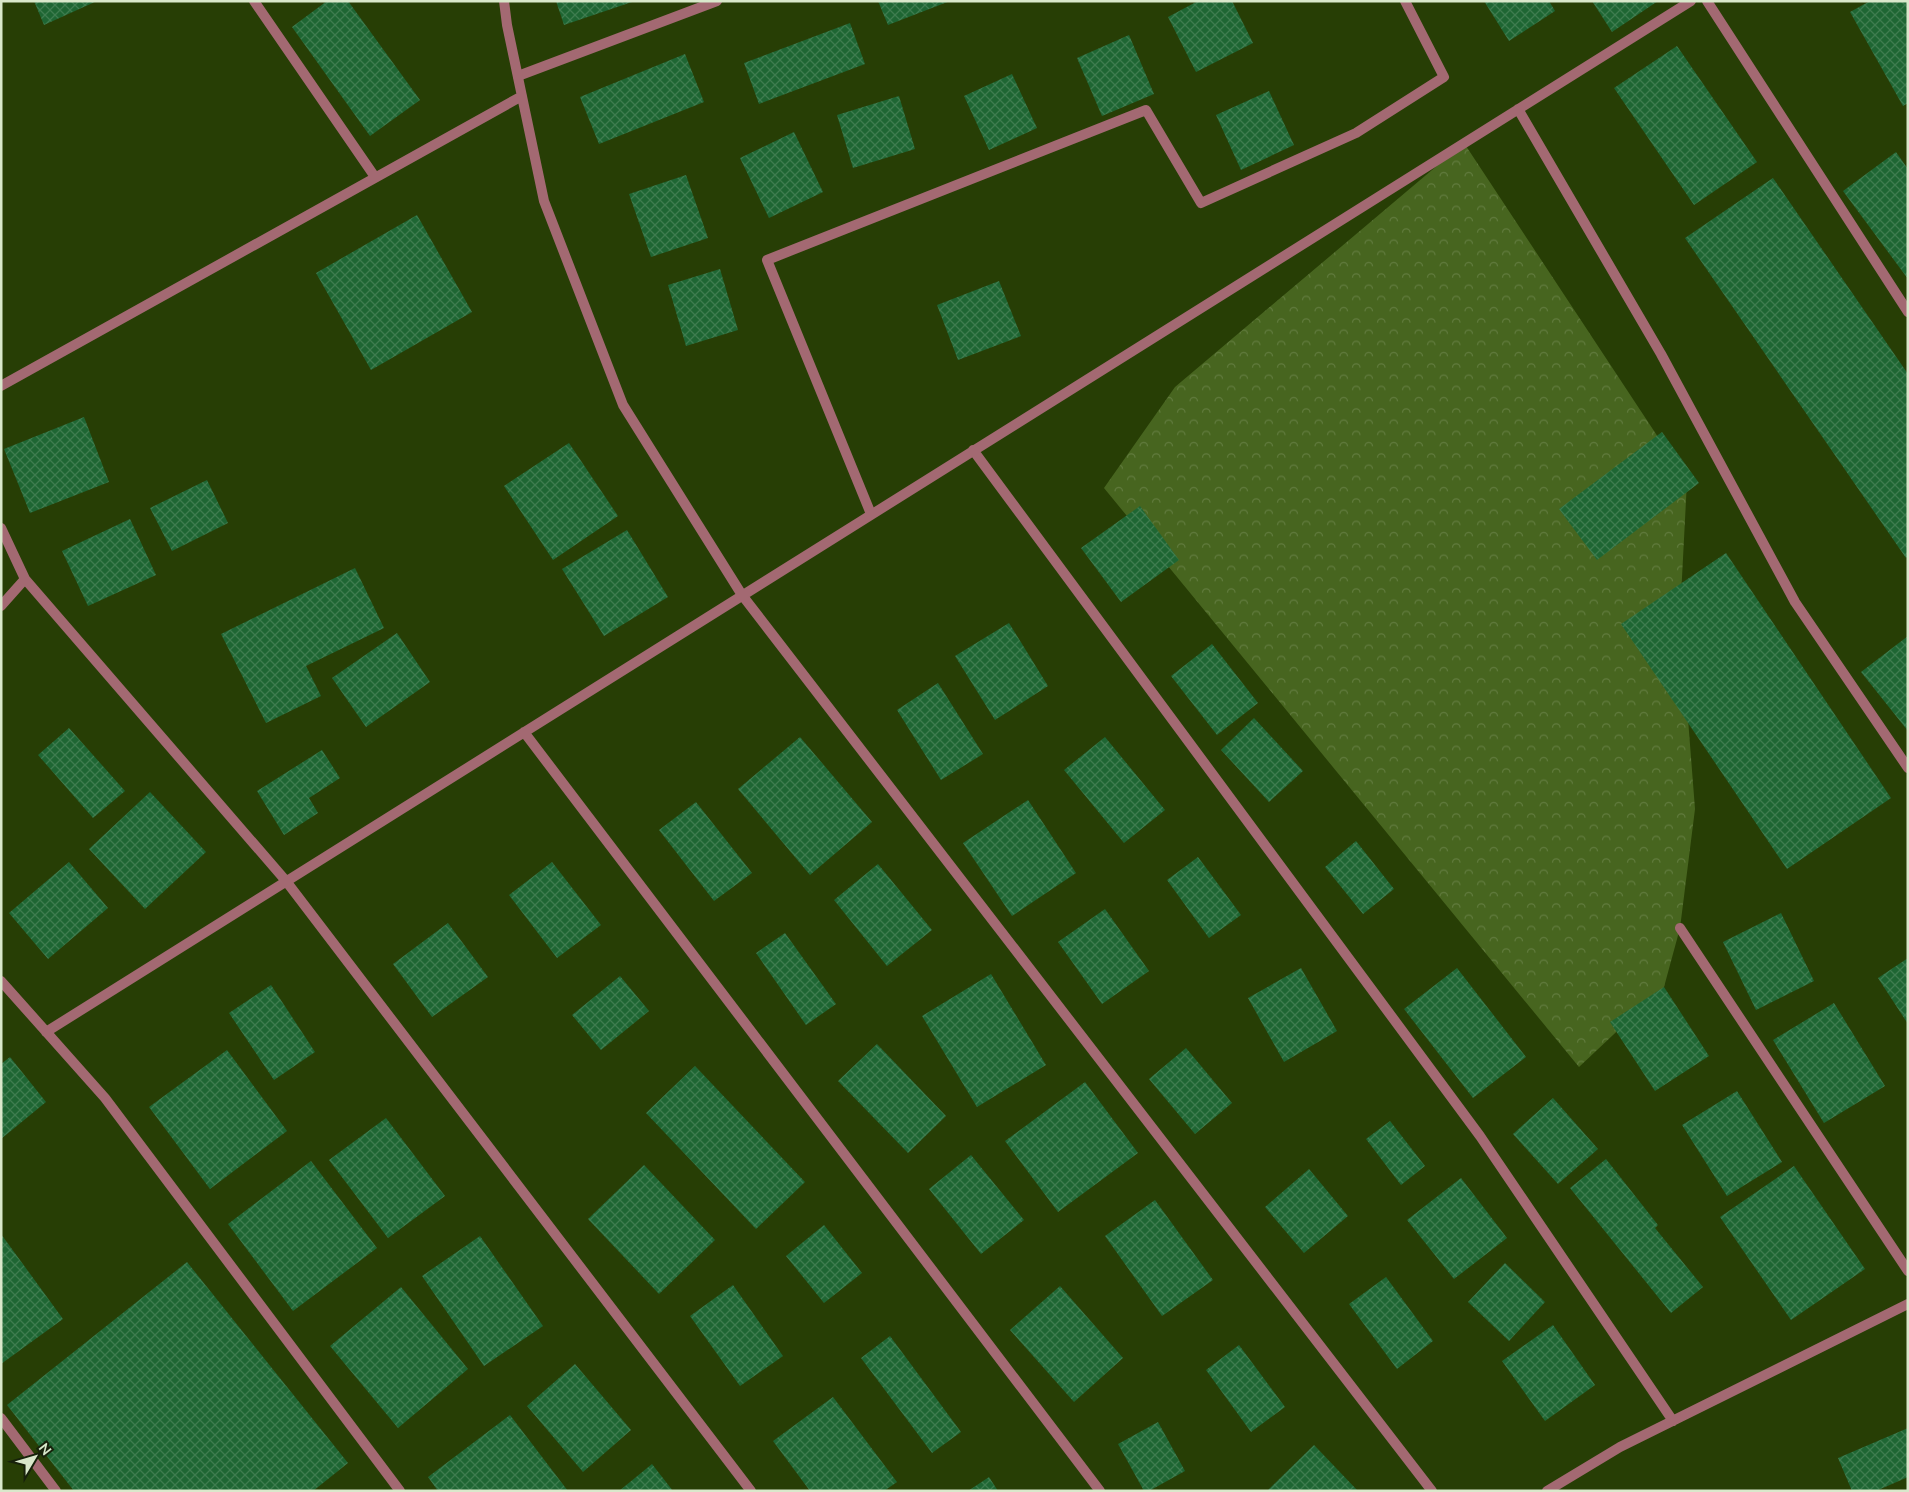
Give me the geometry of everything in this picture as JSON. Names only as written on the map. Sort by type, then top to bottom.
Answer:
[{"type":"street","points":[[254,1],[375,177]]},
{"type":"street","points":[[504,1],[507,25],[544,201],[623,405],[742,595],[1432,1491]]},
{"type":"street","points":[[518,76],[717,1]]},
{"type":"street","points":[[871,514],[767,260],[1146,110],[1201,203],[1356,133],[1444,77],[1405,1]]},
{"type":"street","points":[[46,1032],[1691,1]]},
{"type":"street","points":[[1707,1],[1908,312]]},
{"type":"street","points":[[1,386],[522,96]]},
{"type":"street","points":[[1518,109],[1661,354],[1795,602],[1908,768]]},
{"type":"street","points":[[973,450],[1480,1136],[1673,1421]]},
{"type":"street","points":[[1,528],[25,579],[286,881],[752,1491]]},
{"type":"street","points":[[1,606],[25,579]]},
{"type":"street","points":[[524,732],[1100,1491]]},
{"type":"street","points":[[1680,928],[1908,1270]]},
{"type":"street","points":[[1,981],[105,1098],[400,1491]]},
{"type":"street","points":[[1547,1491],[1620,1448],[1908,1304]]},
{"type":"street","points":[[1,1418],[56,1491]]},
{"type":"green space","points":[[1464,143],[1687,481],[1680,616],[1695,809],[1680,928],[1664,987],[1579,1067],[1104,488],[1175,387]]},
{"type":"building","points":[[34,1],[97,1],[44,25]]},
{"type":"building","points":[[327,1],[348,1],[420,100],[370,136],[292,27]]},
{"type":"building","points":[[556,1],[632,1],[632,2],[564,25]]},
{"type":"building","points":[[878,1],[950,1],[888,25]]},
{"type":"building","points":[[1198,1],[1232,1],[1253,43],[1196,72],[1168,17]]},
{"type":"building","points":[[1484,1],[1549,1],[1555,11],[1509,41]]},
{"type":"building","points":[[1592,1],[1658,1],[1612,32]]},
{"type":"building","points":[[1870,1],[1908,1],[1908,103],[1903,106],[1850,12]]},
{"type":"building","points":[[850,23],[865,64],[759,104],[744,63]]},
{"type":"building","points":[[1129,35],[1154,94],[1102,116],[1077,58]]},
{"type":"building","points":[[1677,46],[1757,162],[1694,205],[1614,88]]},
{"type":"building","points":[[685,54],[704,102],[599,144],[580,97]]},
{"type":"building","points":[[1012,74],[1037,128],[989,150],[964,96]]},
{"type":"building","points":[[1269,91],[1294,145],[1241,170],[1216,115]]},
{"type":"building","points":[[899,96],[915,149],[853,168],[837,115]]},
{"type":"building","points":[[794,132],[823,192],[769,218],[740,158]]},
{"type":"building","points":[[1896,152],[1908,169],[1908,279],[1843,191]]},
{"type":"building","points":[[686,175],[708,238],[651,257],[629,194]]},
{"type":"building","points":[[1773,178],[1908,374],[1908,556],[1906,558],[1685,238]]},
{"type":"building","points":[[417,215],[472,312],[371,370],[316,273]]},
{"type":"building","points":[[720,269],[738,330],[686,346],[668,285]]},
{"type":"building","points":[[999,281],[1021,336],[958,360],[937,305]]},
{"type":"building","points":[[84,417],[109,482],[30,513],[4,449]]},
{"type":"building","points":[[1662,432],[1699,483],[1597,560],[1559,509]]},
{"type":"building","points":[[569,443],[618,516],[553,560],[504,486]]},
{"type":"building","points":[[207,480],[228,523],[172,551],[150,508]]},
{"type":"building","points":[[1140,506],[1179,560],[1121,602],[1081,548]]},
{"type":"building","points":[[130,519],[156,575],[88,606],[62,551]]},
{"type":"building","points":[[627,530],[668,597],[604,636],[562,569]]},
{"type":"building","points":[[1726,553],[1891,798],[1787,869],[1621,624]]},
{"type":"building","points":[[355,568],[384,628],[306,666],[321,696],[266,723],[221,634]]},
{"type":"building","points":[[1009,623],[1048,686],[995,720],[955,656]]},
{"type":"building","points":[[397,633],[430,682],[366,727],[332,678]]},
{"type":"building","points":[[1908,636],[1908,731],[1861,672]]},
{"type":"building","points":[[1212,644],[1258,703],[1217,735],[1171,676]]},
{"type":"building","points":[[938,683],[983,754],[941,780],[897,710]]},
{"type":"building","points":[[1254,718],[1303,771],[1269,802],[1221,750]]},
{"type":"building","points":[[69,728],[125,791],[93,818],[38,755]]},
{"type":"building","points":[[800,737],[872,822],[810,875],[738,789]]},
{"type":"building","points":[[1105,737],[1165,810],[1124,843],[1064,770]]},
{"type":"building","points":[[322,750],[340,778],[309,798],[318,813],[284,835],[257,791]]},
{"type":"building","points":[[150,792],[206,852],[145,909],[89,849]]},
{"type":"building","points":[[1028,800],[1076,873],[1012,916],[963,843]]},
{"type":"building","points":[[696,802],[752,873],[714,901],[659,830]]},
{"type":"building","points":[[1356,841],[1394,889],[1363,914],[1325,867]]},
{"type":"building","points":[[1198,857],[1241,915],[1209,938],[1167,880]]},
{"type":"building","points":[[69,862],[108,908],[48,959],[9,913]]},
{"type":"building","points":[[552,862],[601,925],[557,958],[509,895]]},
{"type":"building","points":[[878,864],[932,930],[887,966],[834,900]]},
{"type":"building","points":[[1105,909],[1149,971],[1102,1004],[1058,942]]},
{"type":"building","points":[[1781,913],[1814,981],[1756,1010],[1723,942]]},
{"type":"building","points":[[448,923],[488,977],[432,1017],[393,964]]},
{"type":"building","points":[[785,933],[836,1004],[806,1025],[756,953]]},
{"type":"building","points":[[1908,958],[1908,1024],[1878,978]]},
{"type":"building","points":[[1301,968],[1337,1031],[1284,1062],[1248,998]]},
{"type":"building","points":[[1457,968],[1526,1057],[1473,1098],[1404,1009]]},
{"type":"building","points":[[991,974],[1046,1065],[977,1107],[922,1016]]},
{"type":"building","points":[[620,976],[649,1011],[601,1050],[572,1015]]},
{"type":"building","points":[[271,985],[315,1052],[274,1080],[229,1013]]},
{"type":"building","points":[[1664,987],[1709,1056],[1655,1091],[1610,1022]]},
{"type":"building","points":[[1834,1003],[1885,1086],[1824,1123],[1773,1040]]},
{"type":"building","points":[[877,1044],[946,1116],[908,1153],[838,1081]]},
{"type":"building","points":[[1186,1048],[1232,1103],[1195,1134],[1149,1079]]},
{"type":"building","points":[[227,1050],[287,1131],[210,1189],[149,1107]]},
{"type":"building","points":[[10,1057],[46,1102],[1,1139],[1,1064]]},
{"type":"building","points":[[695,1066],[805,1182],[756,1229],[646,1113]]},
{"type":"building","points":[[1085,1082],[1138,1153],[1058,1212],[1005,1141]]},
{"type":"building","points":[[1737,1091],[1782,1162],[1727,1196],[1682,1125]]},
{"type":"building","points":[[1553,1098],[1598,1149],[1558,1184],[1513,1134]]},
{"type":"building","points":[[386,1118],[445,1196],[388,1238],[329,1160]]},
{"type":"building","points":[[1390,1121],[1425,1166],[1401,1185],[1366,1139]]},
{"type":"building","points":[[971,1155],[1024,1220],[981,1254],[929,1189]]},
{"type":"building","points":[[1606,1159],[1658,1225],[1655,1228],[1703,1287],[1671,1313],[1570,1188]]},
{"type":"building","points":[[311,1161],[377,1248],[293,1311],[228,1224]]},
{"type":"building","points":[[644,1165],[715,1240],[659,1294],[588,1219]]},
{"type":"building","points":[[1794,1166],[1865,1269],[1791,1320],[1720,1217]]},
{"type":"building","points":[[1309,1169],[1348,1216],[1304,1253],[1265,1207]]},
{"type":"building","points":[[1461,1178],[1507,1238],[1454,1279],[1407,1220]]},
{"type":"building","points":[[1155,1200],[1213,1280],[1162,1316],[1105,1236]]},
{"type":"building","points":[[824,1225],[862,1273],[824,1303],[786,1256]]},
{"type":"building","points":[[1,1234],[63,1319],[1,1364]]},
{"type":"building","points":[[480,1236],[543,1326],[484,1366],[422,1276]]},
{"type":"building","points":[[187,1262],[348,1463],[313,1491],[74,1491],[7,1405]]},
{"type":"building","points":[[1505,1263],[1545,1302],[1509,1341],[1468,1302]]},
{"type":"building","points":[[1386,1277],[1433,1341],[1397,1369],[1349,1304]]},
{"type":"building","points":[[733,1285],[783,1356],[740,1386],[690,1316]]},
{"type":"building","points":[[1060,1286],[1123,1358],[1074,1402],[1010,1330]]},
{"type":"building","points":[[401,1287],[468,1369],[398,1428],[330,1346]]},
{"type":"building","points":[[1553,1325],[1595,1385],[1545,1421],[1502,1361]]},
{"type":"building","points":[[890,1336],[961,1432],[932,1453],[861,1358]]},
{"type":"building","points":[[1239,1345],[1285,1407],[1251,1432],[1206,1370]]},
{"type":"building","points":[[575,1364],[631,1430],[583,1472],[527,1406]]},
{"type":"building","points":[[833,1397],[897,1482],[884,1491],[810,1491],[773,1441]]},
{"type":"building","points":[[510,1415],[568,1491],[438,1491],[428,1477]]},
{"type":"building","points":[[1158,1422],[1185,1471],[1149,1491],[1144,1491],[1118,1444]]},
{"type":"building","points":[[1908,1428],[1908,1477],[1876,1491],[1852,1491],[1838,1458]]},
{"type":"building","points":[[1314,1445],[1358,1491],[1267,1491]]},
{"type":"building","points":[[652,1464],[673,1491],[619,1491]]},
{"type":"building","points":[[989,1477],[998,1491],[968,1491]]}]
